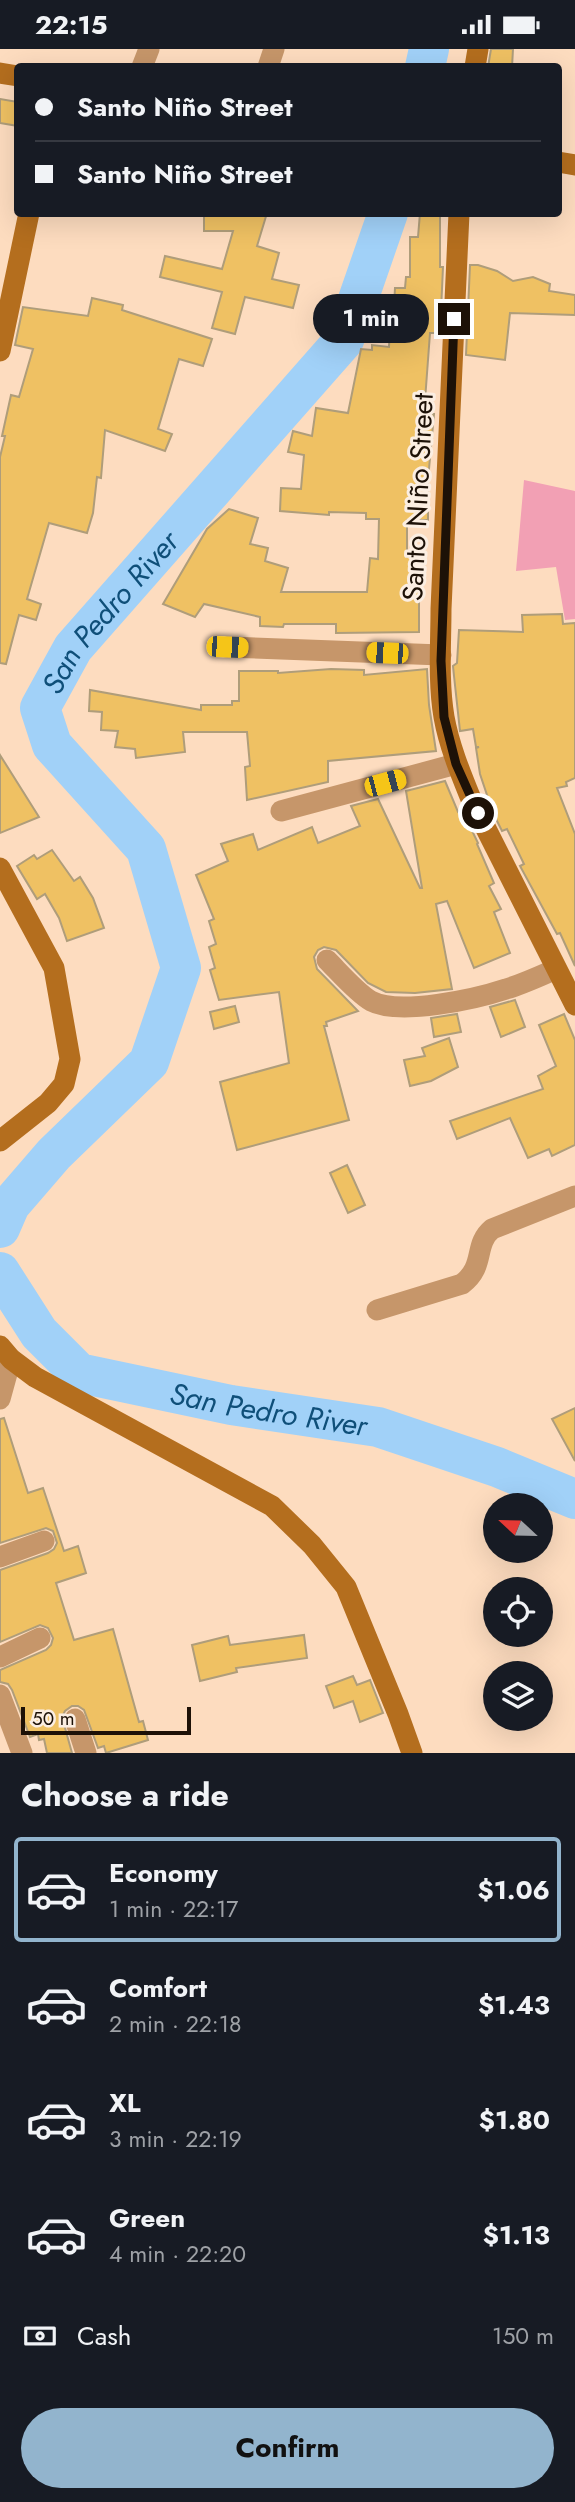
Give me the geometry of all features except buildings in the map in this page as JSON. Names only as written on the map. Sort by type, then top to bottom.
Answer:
[{"type":"street","points":[[0,351],[28,217]]},
{"type":"street","name":"Santo Niño Street","points":[[459,217],[441,655],[444,717],[456,764],[575,1005]]},
{"type":"street","points":[[227,647],[441,655]]},
{"type":"street","points":[[281,811],[456,764]]},
{"type":"street","points":[[0,868],[54,968],[70,1059],[64,1084],[48,1104],[0,1142]]},
{"type":"street","points":[[327,960],[370,1000],[390,1006],[410,1007],[457,1001],[506,989],[556,969]]},
{"type":"street","points":[[377,1310],[462,1284],[472,1277],[477,1268],[484,1235],[492,1229],[575,1196]]},
{"type":"street","points":[[0,1399],[6,1352],[47,1383],[272,1506],[313,1545],[346,1587],[412,1753]]},
{"type":"street","points":[[0,1557],[44,1541]]},
{"type":"street","points":[[0,1657],[40,1639]]},
{"type":"street","points":[[0,1695],[22,1753]]},
{"type":"street","points":[[75,1719],[86,1753]]},
{"type":"shaded area","points":[[524,480],[575,491],[575,619],[565,620],[556,567],[516,571]]},
{"type":"waterway","name":"San Pedro River","points":[[426,63],[429,49]]},
{"type":"waterway","name":"San Pedro River","points":[[0,1228],[10,1205],[54,1154],[149,1062],[181,968],[146,849],[52,745],[40,708],[73,648],[344,340],[387,217]]},
{"type":"waterway","name":"San Pedro River","points":[[0,1272],[39,1333],[79,1373],[231,1405],[378,1427],[497,1467],[575,1499]]},
{"type":"route","points":[[454,319],[441,661],[444,717],[456,764],[478,813]]}]
